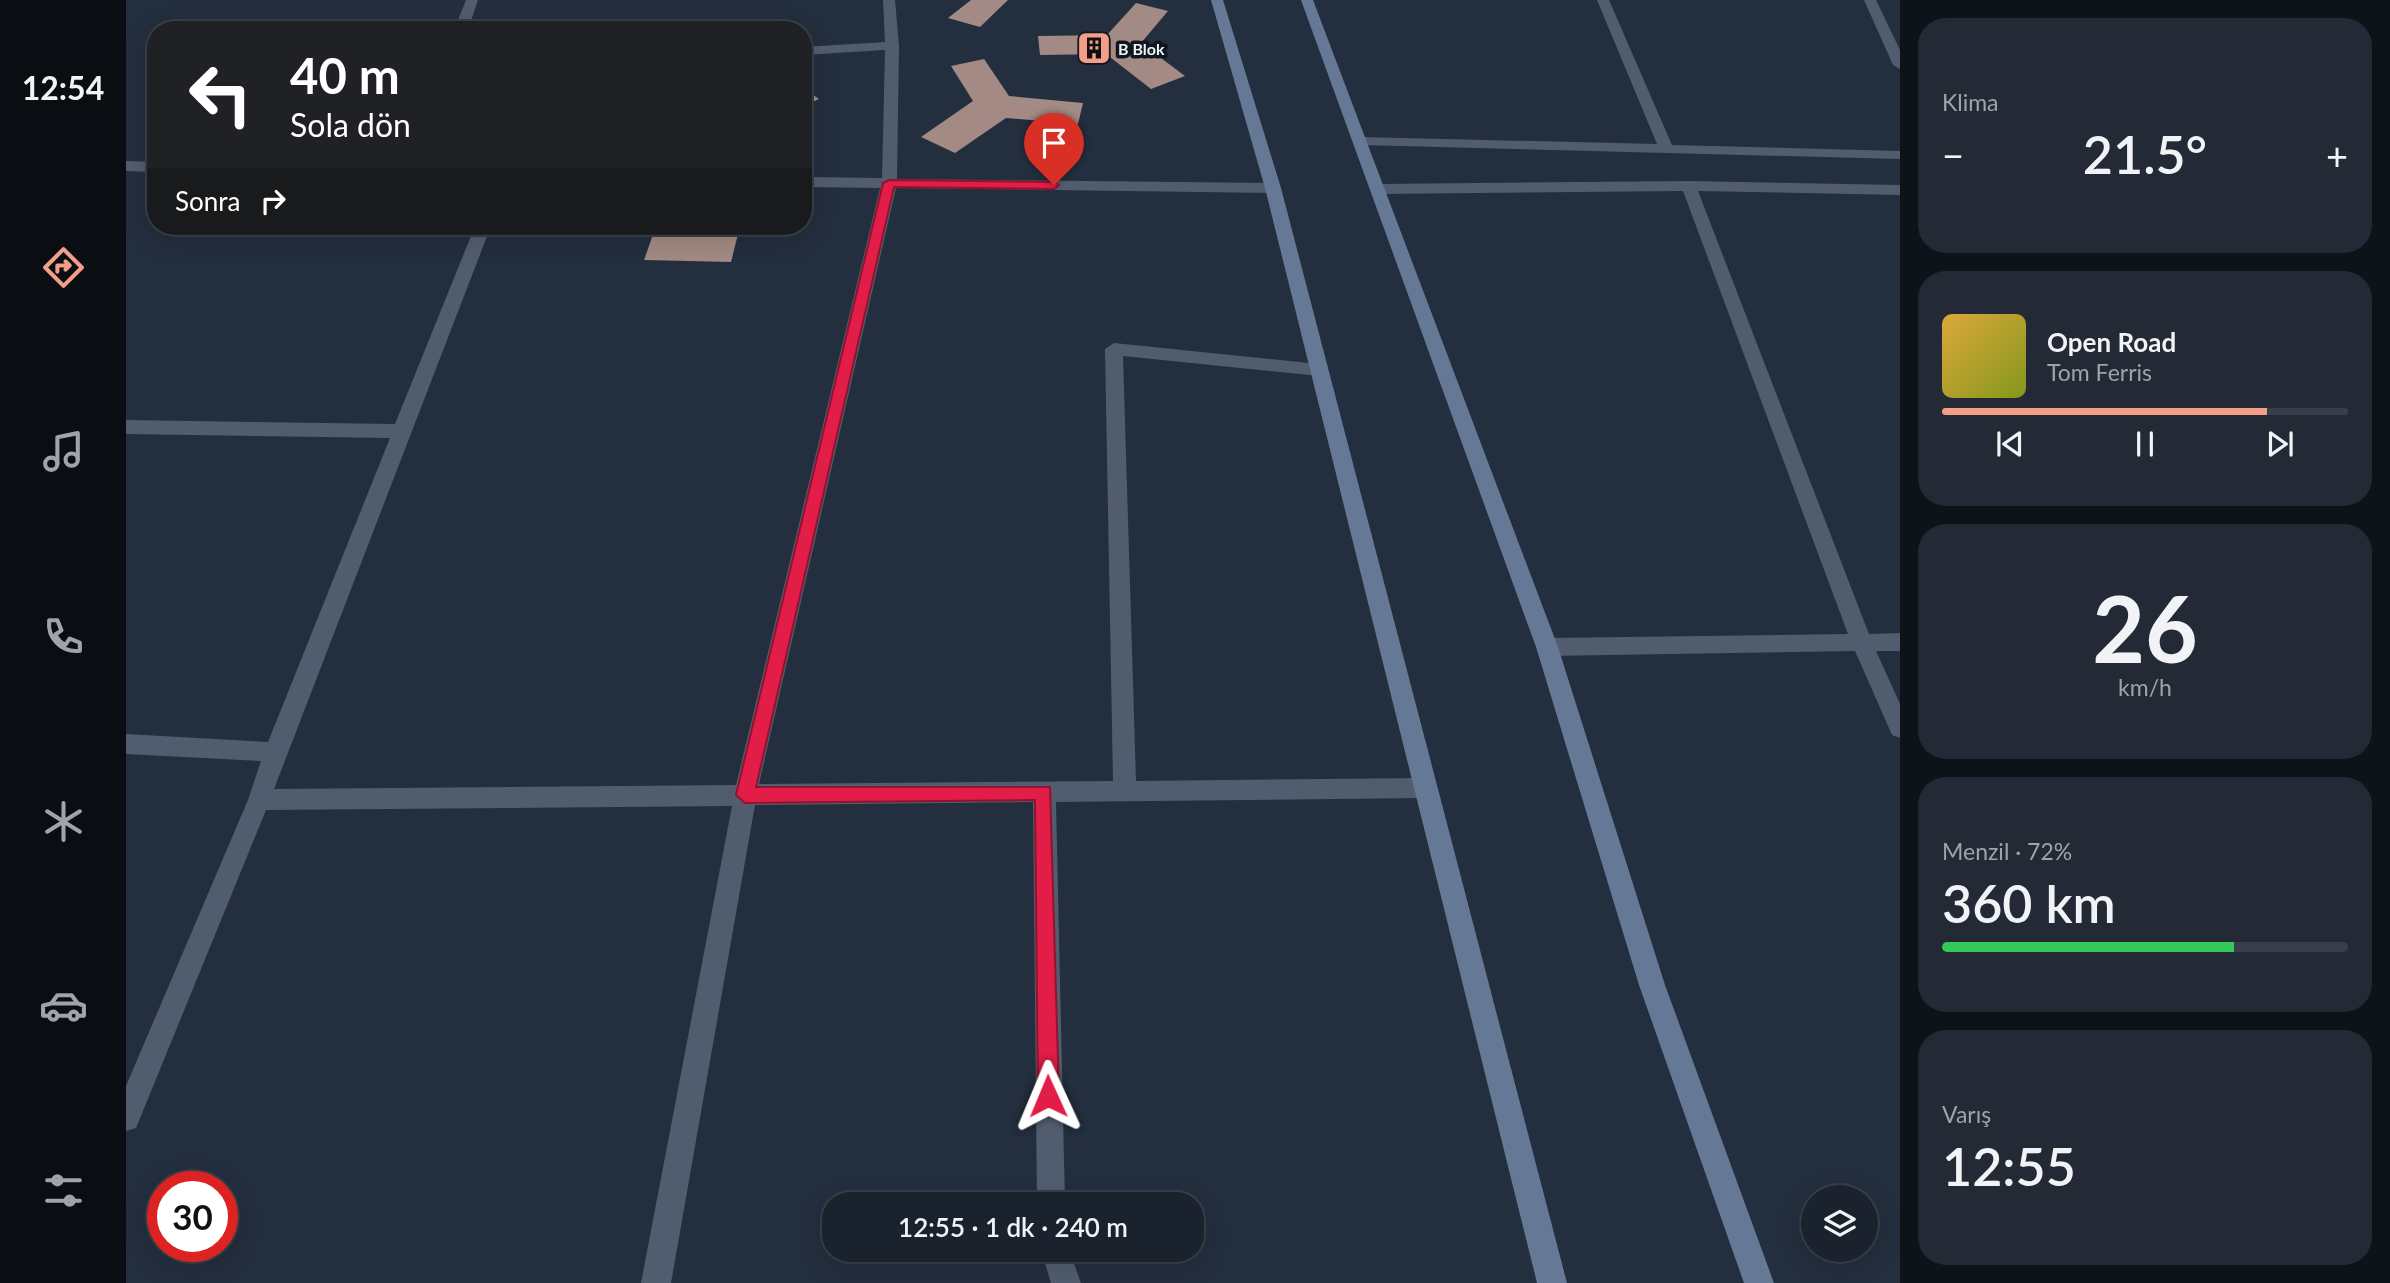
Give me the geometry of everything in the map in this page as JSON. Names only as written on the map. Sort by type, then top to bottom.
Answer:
[{"type":"street","points":[[464,21],[472,0]]},
{"type":"street","points":[[656,1283],[745,795],[889,183],[892,46],[889,0]]},
{"type":"street","points":[[1217,0],[1273,188],[1552,1283]]},
{"type":"street","points":[[1307,0],[1547,647],[1652,985],[1759,1283]]},
{"type":"street","points":[[1603,0],[1666,149]]},
{"type":"street","points":[[1870,0],[1900,65]]},
{"type":"street","points":[[812,50],[892,46]]},
{"type":"street","points":[[1360,141],[1900,155]]},
{"type":"street","points":[[126,166],[147,167]]},
{"type":"street","points":[[812,182],[1273,188]]},
{"type":"street","points":[[1378,189],[1689,186],[1900,190]]},
{"type":"street","points":[[1689,186],[1861,641],[1900,728]]},
{"type":"street","points":[[126,1118],[260,800],[275,752],[399,431],[479,235]]},
{"type":"street","points":[[1125,791],[1114,349],[1319,370]]},
{"type":"street","points":[[126,427],[399,431]]},
{"type":"street","points":[[1547,647],[1900,642]]},
{"type":"street","points":[[126,744],[275,752]]},
{"type":"street","points":[[260,800],[1426,788]]},
{"type":"street","points":[[1044,792],[1051,1192]]},
{"type":"street","points":[[1059,1262],[1066,1283]]},
{"type":"building","points":[[971,0],[1008,0],[980,27],[948,18]]},
{"type":"building","name":"B Blok","points":[[1136,3],[1168,11],[1141,43],[1185,76],[1151,89],[1106,54],[1040,55],[1038,36],[1107,35]]},
{"type":"building","points":[[984,59],[1009,96],[1083,103],[1078,124],[1006,118],[955,153],[921,137],[973,101],[951,66]]},
{"type":"building","points":[[653,235],[738,235],[731,262],[644,260]]},
{"type":"place","name":"B Blok","points":[[1094,48]]},
{"type":"route","points":[[1048,1096],[1043,880],[1044,792],[745,795],[889,183],[1054,185]]}]
